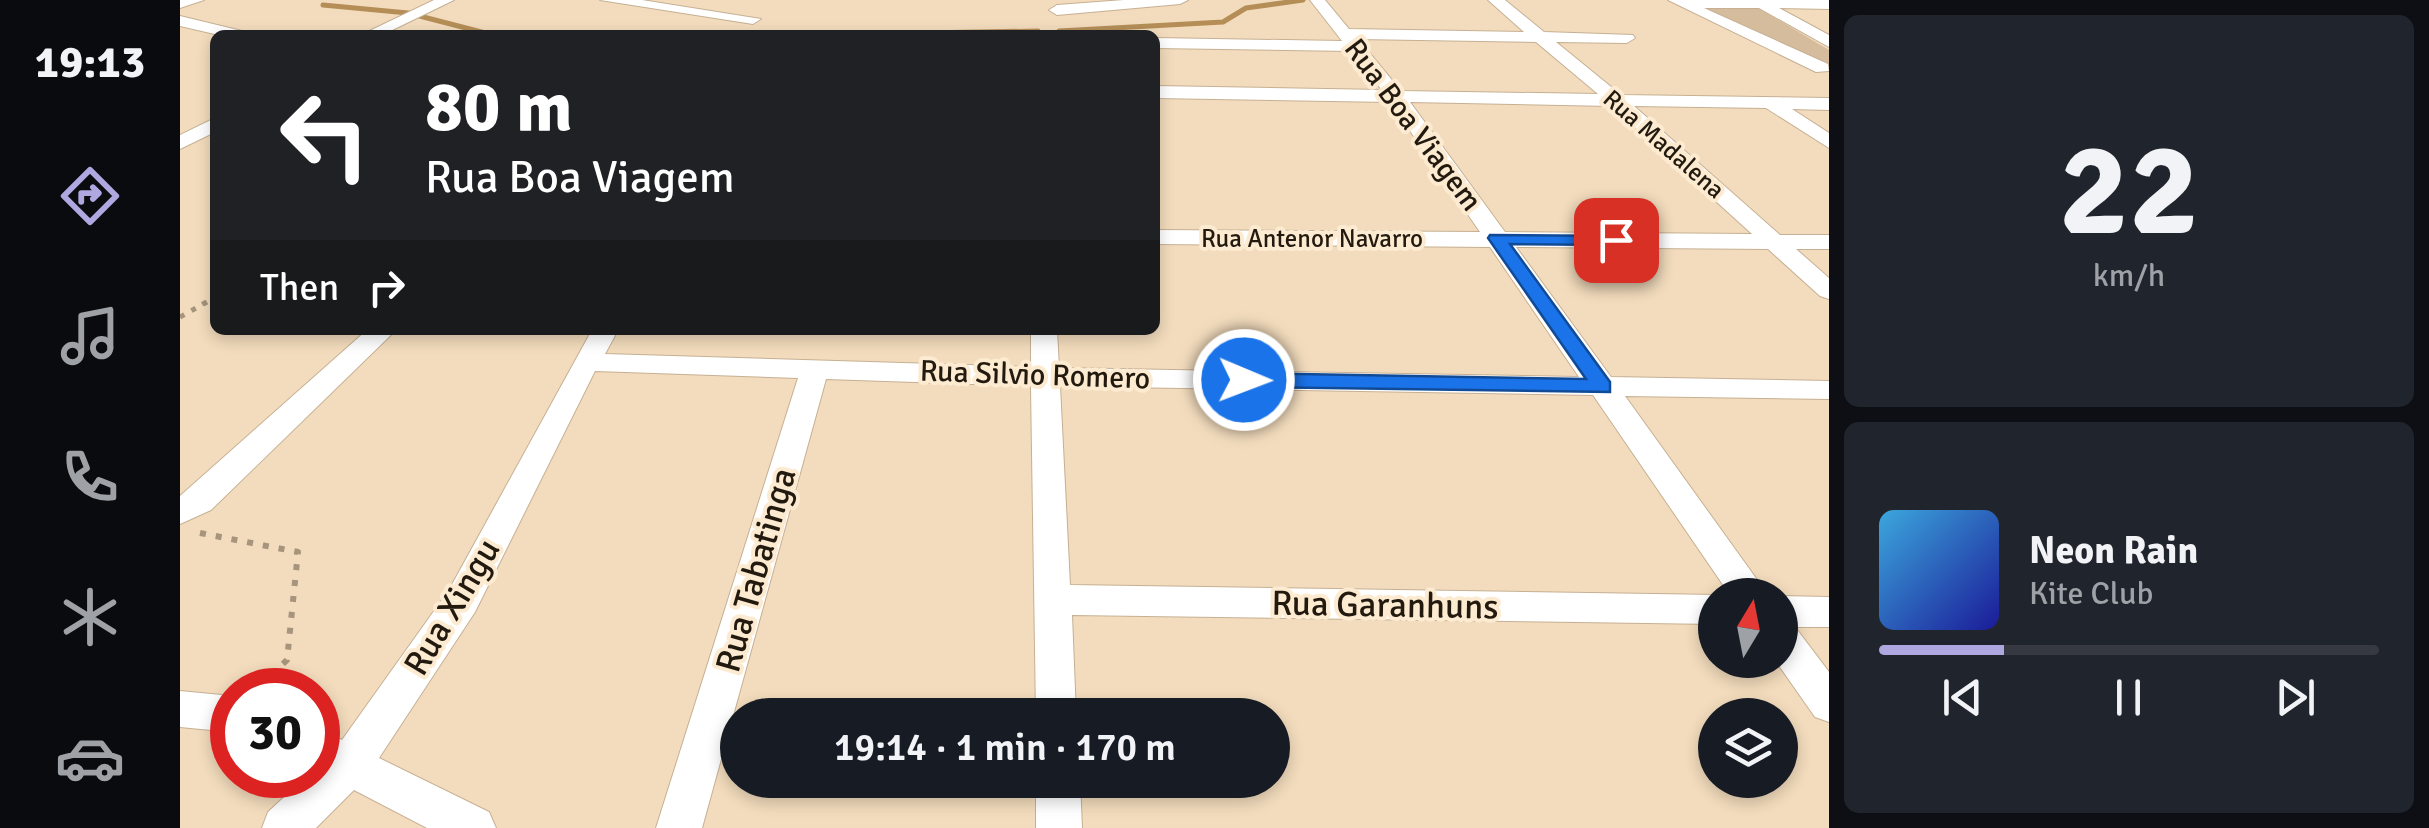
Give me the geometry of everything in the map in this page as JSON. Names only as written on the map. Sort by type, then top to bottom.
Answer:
[{"type":"street","points":[[180,2],[196,0]]},
{"type":"street","points":[[380,30],[446,0]]},
{"type":"street","points":[[607,0],[753,20]]},
{"type":"street","points":[[1058,11],[1180,0]]},
{"type":"street","name":"Rua Boa Viagem","points":[[1317,0],[1395,95],[1738,578]]},
{"type":"street","name":"Rua Madalena","points":[[1496,0],[1610,95],[1829,291]]},
{"type":"street","points":[[1679,2],[1829,4]]},
{"type":"street","points":[[1679,2],[1822,68]]},
{"type":"street","points":[[1757,2],[1829,42]]},
{"type":"street","points":[[180,21],[219,30]]},
{"type":"street","points":[[1160,44],[1627,38]]},
{"type":"street","points":[[1749,90],[1829,142]]},
{"type":"street","points":[[1160,92],[1554,96],[1749,90],[1829,92]]},
{"type":"street","points":[[1610,95],[1829,104]]},
{"type":"street","points":[[180,124],[210,127]]},
{"type":"street","points":[[180,143],[210,128]]},
{"type":"street","name":"Rua Antenor Navarro","points":[[1160,237],[1829,242]]},
{"type":"street","points":[[190,506],[378,335]]},
{"type":"street","name":"Rua Xingu","points":[[340,749],[462,600],[602,335]]},
{"type":"street","points":[[1044,335],[1056,698]]},
{"type":"street","name":"Rua Silvio Romero","points":[[586,362],[1044,377],[1829,390]]},
{"type":"street","name":"Rua Tabatinga","points":[[679,828],[815,369]]},
{"type":"street","name":"Rua Garanhuns","points":[[1054,600],[1698,610]]},
{"type":"street","points":[[1798,611],[1829,612]]},
{"type":"street","points":[[1798,661],[1829,704]]},
{"type":"street","points":[[180,709],[210,712]]},
{"type":"street","points":[[340,759],[474,828]]},
{"type":"street","name":"Rua Xingu","points":[[284,828],[305,798]]},
{"type":"street","points":[[1058,798],[1058,828]]},
{"type":"path","points":[[180,317],[210,300]]},
{"type":"path","points":[[190,506],[199,533],[298,552],[287,660],[278,668]]},
{"type":"shaded area","points":[[1698,8],[1758,8],[1829,50],[1829,71]]},
{"type":"waterway","points":[[1077,30],[1223,22],[1246,8],[1303,0]]},
{"type":"waterway","points":[[323,5],[408,13],[474,30]]},
{"type":"route","points":[[1244,380],[1602,387],[1496,238],[1616,240]]}]
